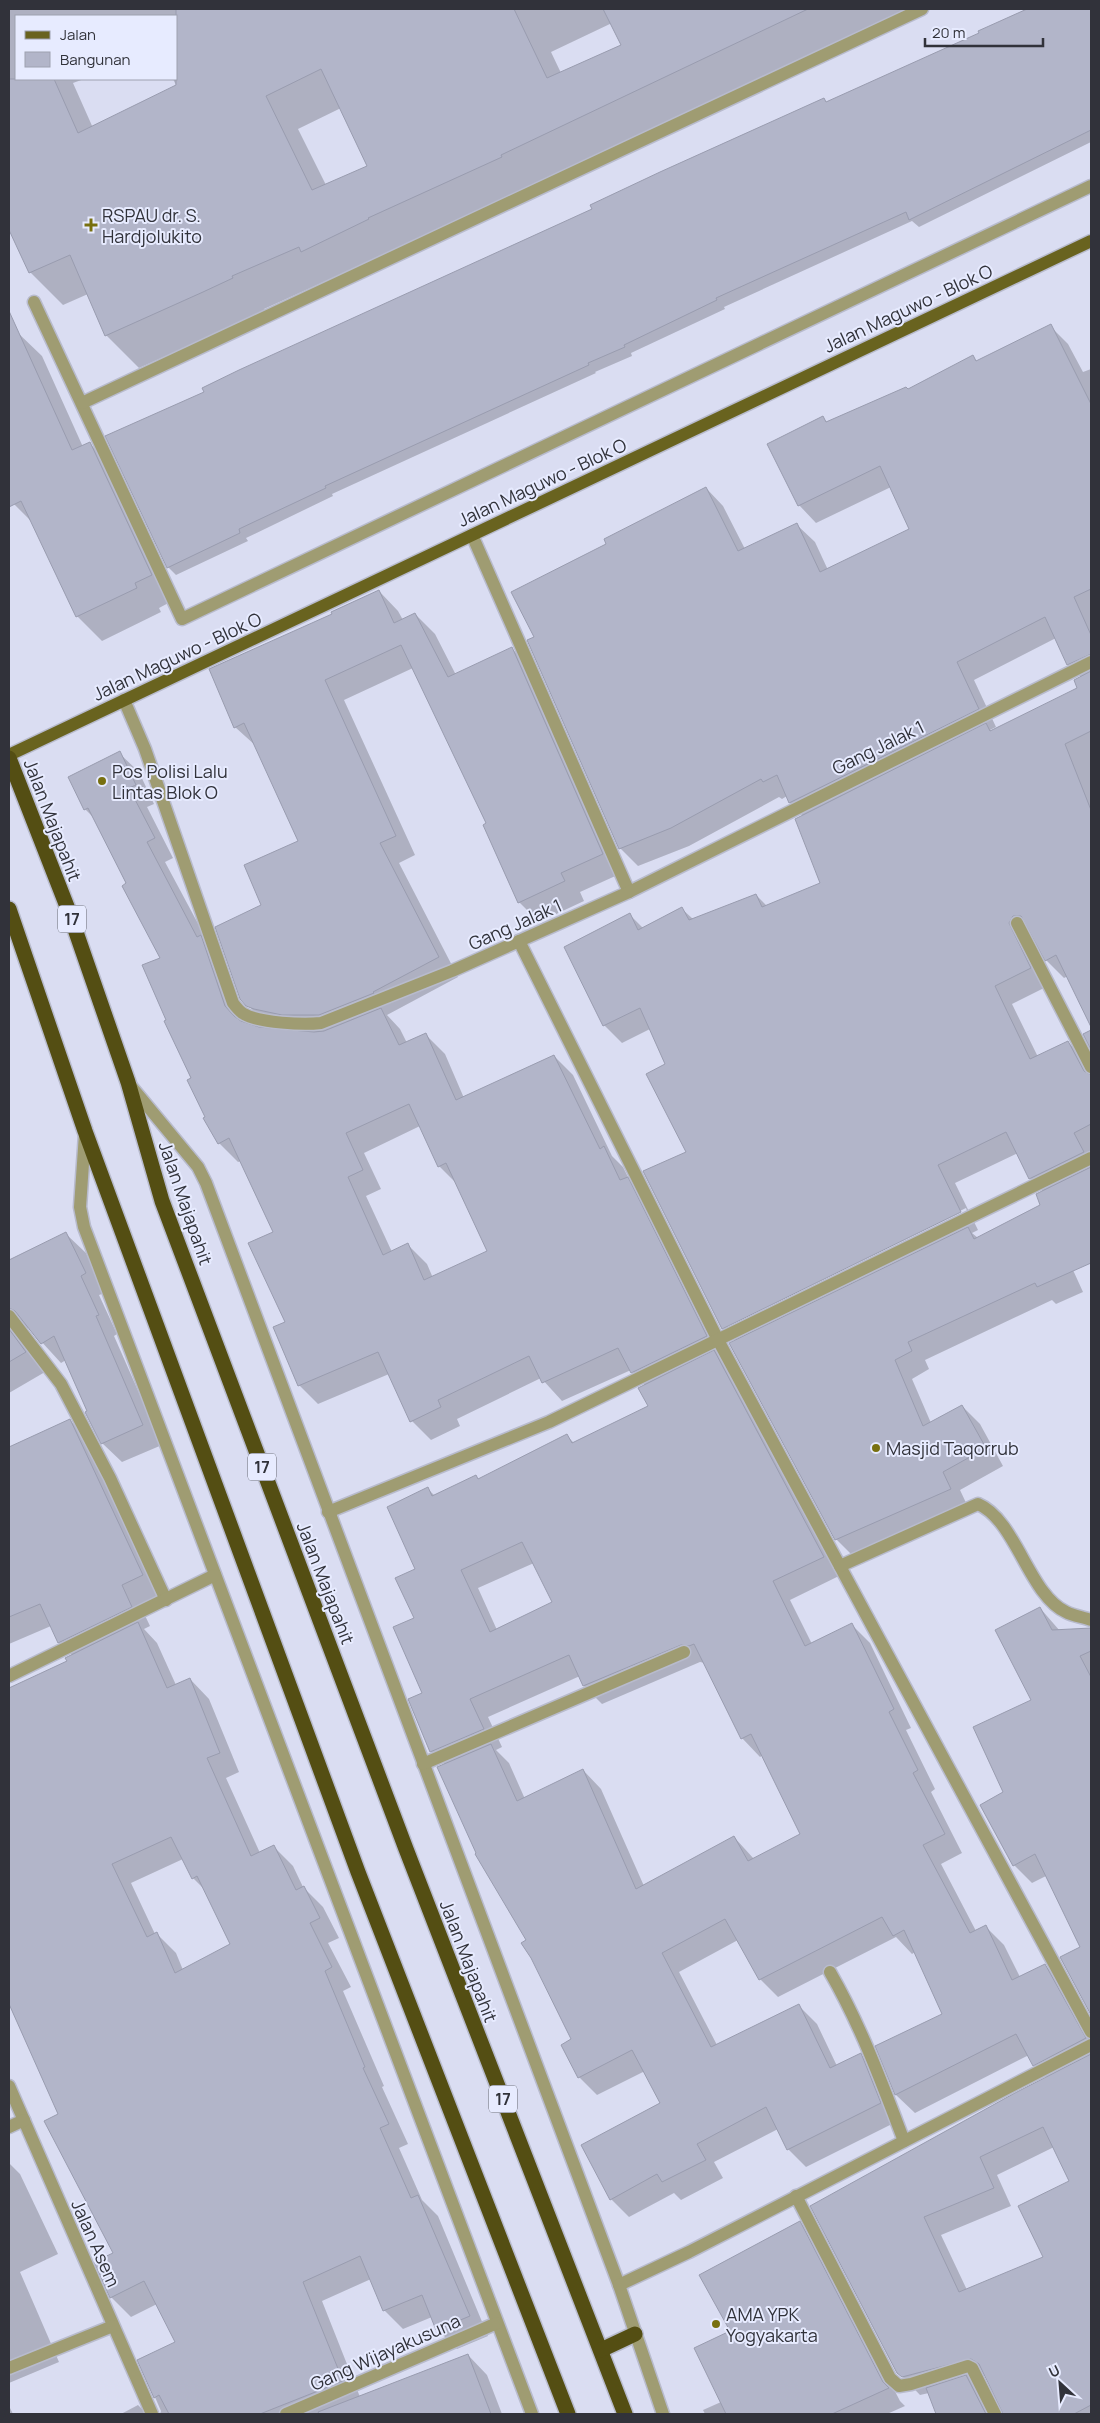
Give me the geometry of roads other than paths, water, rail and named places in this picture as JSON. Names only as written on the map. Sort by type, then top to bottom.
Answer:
[{"type":"highway","name":"Jalan Majapahit","points":[[9,756],[68,909],[128,1082],[166,1210],[409,1858],[625,2414]]},
{"type":"highway","points":[[9,909],[85,1131],[358,1872],[568,2414]]},
{"type":"highway","points":[[601,2350],[635,2334]]},
{"type":"main road","name":"Jalan Maguwo - Blok O","points":[[9,756],[1091,241]]},
{"type":"street","points":[[82,403],[922,9]]},
{"type":"street","points":[[34,302],[182,619],[1091,186]]},
{"type":"street","points":[[472,535],[629,892]]},
{"type":"street","name":"Gang Jalak 1","points":[[124,700],[145,749],[233,1003],[244,1014],[289,1023],[322,1023],[452,971],[629,892],[1091,662]]},
{"type":"street","points":[[1018,923],[1091,1066]]},
{"type":"street","points":[[519,941],[718,1340],[1091,2032]]},
{"type":"street","points":[[128,1082],[198,1167],[206,1183],[619,2285],[663,2414]]},
{"type":"street","points":[[85,1131],[80,1207],[84,1227],[532,2414]]},
{"type":"street","points":[[328,1512],[548,1422],[1091,1158]]},
{"type":"street","points":[[9,1316],[60,1384],[110,1478],[166,1600]]},
{"type":"street","points":[[840,1566],[978,1504],[989,1509],[1000,1522],[1047,1596],[1064,1612],[1091,1620]]},
{"type":"street","points":[[9,1676],[215,1575]]},
{"type":"street","points":[[423,1764],[684,1652]]},
{"type":"street","points":[[830,1972],[850,2007],[875,2061],[904,2141]]},
{"type":"street","points":[[619,2285],[1091,2045]]},
{"type":"street","name":"Jalan Asem","points":[[9,2086],[152,2414]]},
{"type":"street","points":[[9,2127],[24,2120]]},
{"type":"street","points":[[796,2196],[890,2378],[899,2386],[911,2384],[962,2366],[972,2368],[994,2414]]},
{"type":"street","name":"Gang Wijayakusuna","points":[[286,2414],[497,2323]]},
{"type":"street","points":[[9,2368],[113,2326]]},
{"type":"place","name":"RSPAU dr. S. Hardjolukito","points":[[91,225]]},
{"type":"place","name":"Pos Polisi Lalu Lintas Blok O","points":[[102,781]]},
{"type":"place","name":"Masjid Taqorrub","points":[[876,1448]]},
{"type":"place","name":"AMA YPK Yogyakarta","points":[[716,2324]]}]
